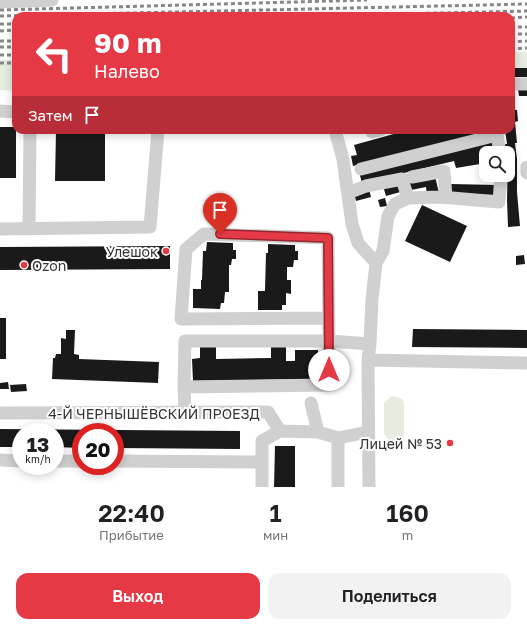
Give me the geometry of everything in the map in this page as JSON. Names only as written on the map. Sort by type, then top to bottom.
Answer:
[{"type":"street","points":[[0,2],[52,0]]},
{"type":"street","points":[[515,84],[527,84]]},
{"type":"street","points":[[0,111],[12,112]]},
{"type":"street","points":[[29,229],[30,134]]},
{"type":"street","points":[[0,229],[150,227],[158,134]]},
{"type":"street","points":[[336,134],[343,159],[352,224],[358,243],[376,264]]},
{"type":"street","points":[[361,169],[494,134]]},
{"type":"street","points":[[498,134],[499,146]]},
{"type":"street","points":[[527,167],[527,173]]},
{"type":"street","points":[[412,177],[444,171],[446,197]]},
{"type":"street","points":[[348,193],[366,186],[402,179],[408,198]]},
{"type":"street","points":[[369,487],[368,360],[372,299],[376,264],[383,251],[388,216],[395,204],[408,198],[446,197],[499,202],[500,182]]},
{"type":"street","points":[[184,387],[330,385],[328,238],[204,234],[186,249],[181,319],[329,318]]},
{"type":"street","points":[[185,412],[185,341],[329,341],[370,344]]},
{"type":"street","points":[[368,360],[527,363]]},
{"type":"street","points":[[311,403],[318,432]]},
{"type":"street","name":"4-Й ЧЕРНЫШЁВСКИЙ ПРОЕЗД","points":[[0,413],[268,412],[280,431]]},
{"type":"street","points":[[262,487],[262,441],[280,431],[318,432],[338,438],[368,432]]},
{"type":"street","points":[[338,438],[338,487]]},
{"type":"street","points":[[0,460],[12,460]]},
{"type":"street","points":[[124,461],[262,462]]},
{"type":"shaded area","points":[[515,52],[527,52],[527,68],[515,68]]},
{"type":"shaded area","points":[[0,60],[12,60],[12,91],[0,90]]},
{"type":"shaded area","points":[[394,396],[402,399],[404,402],[404,436],[399,440],[389,440],[384,434],[384,403],[390,397]]},
{"type":"building","points":[[515,68],[527,68],[527,77],[515,77]]},
{"type":"building","points":[[527,88],[527,96],[519,96],[518,89]]},
{"type":"building","points":[[515,110],[517,110],[518,121],[515,122]]},
{"type":"building","points":[[515,122],[517,143],[515,143],[517,159],[517,192],[520,226],[508,227],[507,182],[515,182],[515,146],[503,146],[503,144],[507,144],[506,134],[515,134]]},
{"type":"building","points":[[0,127],[12,127],[12,134],[16,134],[16,178],[0,178]]},
{"type":"building","points":[[56,134],[105,134],[105,181],[55,181]]},
{"type":"building","points":[[394,134],[479,134],[353,166],[351,156],[357,155],[354,145]]},
{"type":"building","points":[[493,142],[494,146],[479,146],[479,164],[456,168],[454,161],[362,183],[359,172]]},
{"type":"building","points":[[435,176],[439,193],[427,195],[426,187],[411,190],[409,181]]},
{"type":"building","points":[[401,181],[404,191],[386,196],[383,186]]},
{"type":"building","points":[[450,184],[498,185],[498,195],[450,194]]},
{"type":"building","points":[[369,189],[371,197],[356,201],[354,193]]},
{"type":"building","points":[[385,198],[387,206],[380,207],[378,200]]},
{"type":"building","points":[[422,205],[467,226],[450,262],[405,241]]},
{"type":"building","points":[[207,242],[233,243],[233,250],[236,250],[236,259],[232,259],[231,265],[229,265],[229,292],[225,292],[224,303],[221,303],[220,309],[193,308],[193,289],[201,289],[203,251],[206,251]]},
{"type":"building","points":[[268,244],[295,245],[295,251],[298,251],[298,260],[294,260],[293,267],[287,267],[287,280],[291,280],[291,294],[286,293],[286,305],[282,305],[282,310],[258,310],[258,291],[265,291],[266,253],[268,253]]},
{"type":"building","points":[[170,246],[170,269],[0,270],[0,247]]},
{"type":"building","points":[[524,255],[525,264],[516,265],[516,256]]},
{"type":"building","points":[[0,318],[6,318],[6,359],[0,359]]},
{"type":"building","points":[[413,329],[527,330],[527,348],[412,347]]},
{"type":"building","points":[[66,330],[75,330],[74,354],[79,355],[79,359],[159,362],[158,383],[52,379],[53,358],[55,358],[56,354],[61,354],[61,338],[66,339]]},
{"type":"building","points":[[200,346],[216,346],[216,359],[271,358],[271,347],[286,347],[286,361],[295,361],[295,350],[318,350],[318,379],[193,381],[192,359],[200,358]]},
{"type":"building","points":[[8,382],[9,389],[0,389],[0,383]]},
{"type":"building","points":[[26,384],[27,391],[11,392],[10,385]]},
{"type":"building","points":[[0,429],[12,429],[12,447],[0,447]]},
{"type":"building","points":[[64,430],[72,430],[72,448],[64,447]]},
{"type":"building","points":[[124,430],[240,431],[240,449],[124,448]]},
{"type":"building","points":[[275,446],[295,446],[295,487],[274,487]]},
{"type":"railway","points":[[0,10],[367,0]]},
{"type":"railway","points":[[176,12],[527,4]]},
{"type":"railway","points":[[484,12],[527,11]]},
{"type":"railway","points":[[0,16],[12,16]]},
{"type":"railway","points":[[515,18],[527,17]]},
{"type":"railway","points":[[0,24],[12,24]]},
{"type":"railway","points":[[515,27],[527,27]]},
{"type":"railway","points":[[0,31],[12,30]]},
{"type":"railway","points":[[515,34],[527,34]]},
{"type":"railway","points":[[0,41],[12,41]]},
{"type":"railway","points":[[515,42],[527,41]]},
{"type":"railway","points":[[0,47],[12,47]]},
{"type":"railway","points":[[515,49],[527,48]]},
{"type":"railway","points":[[0,55],[12,55]]},
{"type":"railway","points":[[0,63],[12,63]]},
{"type":"place","name":"Улешок","points":[[166,251]]},
{"type":"place","name":"Ozon","points":[[24,265]]},
{"type":"place","name":"Лицей № 53","points":[[450,443]]},
{"type":"route","points":[[220,234],[328,238],[329,370]]}]
